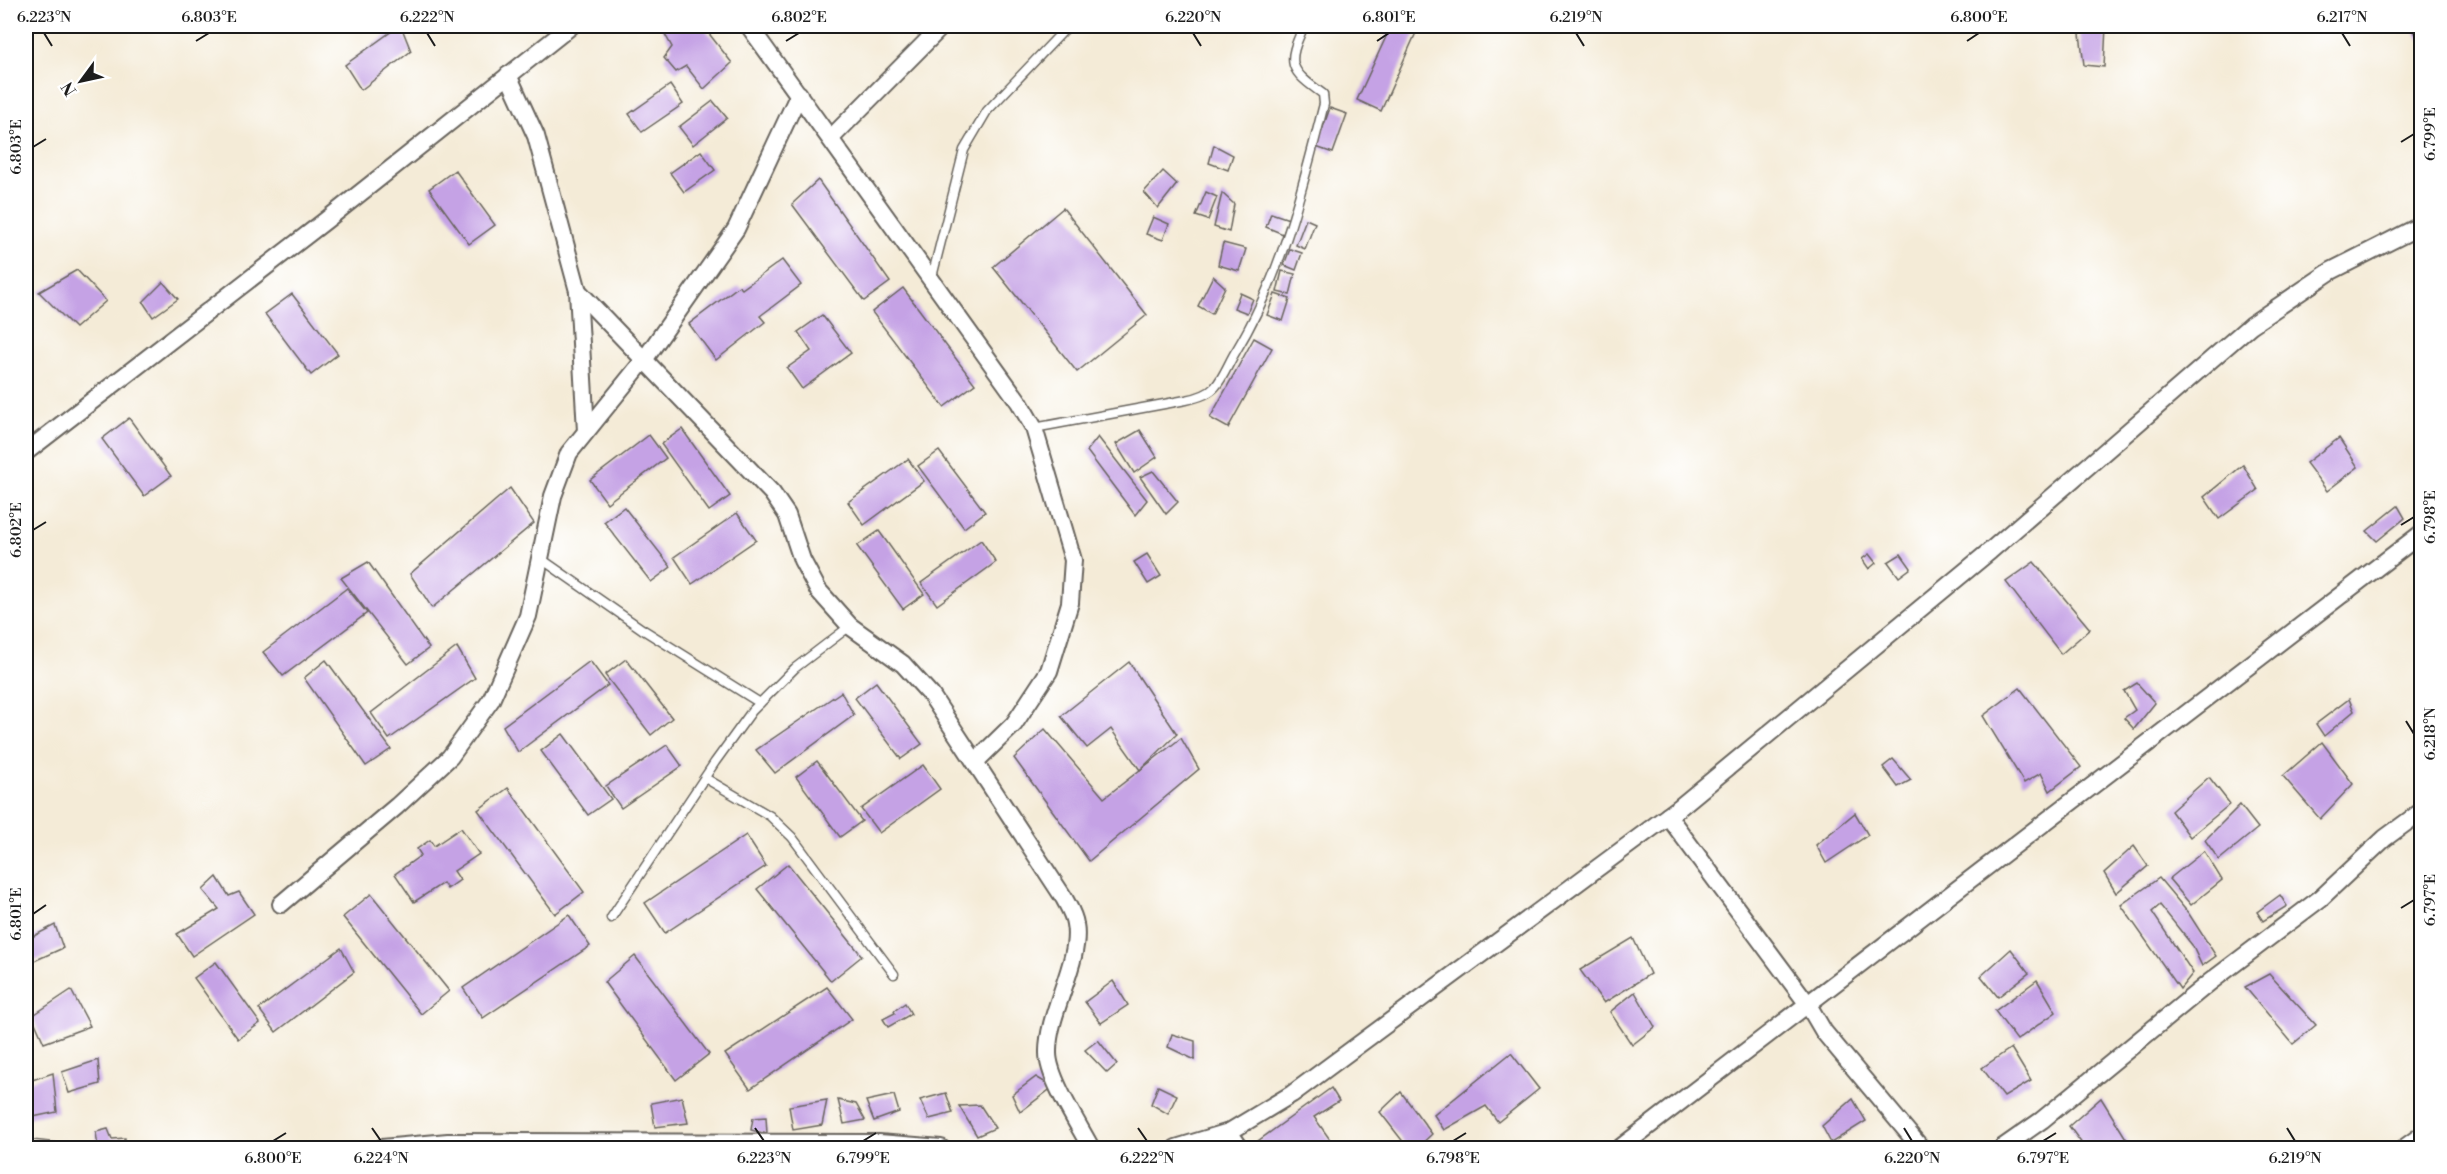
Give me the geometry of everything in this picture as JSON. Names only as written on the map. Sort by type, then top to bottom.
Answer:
[{"type":"street","points":[[26,452],[571,26]]},
{"type":"street","points":[[748,26],[831,138],[1019,402],[1034,428],[1073,560],[1070,603],[1049,671],[1014,724],[975,762]]},
{"type":"street","points":[[831,138],[942,26]]},
{"type":"street","points":[[508,75],[536,136],[578,291],[586,431]]},
{"type":"street","points":[[280,904],[397,806],[450,757],[491,700],[528,616],[553,496],[569,453],[644,360],[736,230],[799,94]]},
{"type":"street","points":[[1176,1149],[1229,1132],[1292,1094],[1668,816],[1990,551],[2251,325],[2331,271],[2421,225]]},
{"type":"street","points":[[578,291],[772,493],[787,515],[802,560],[818,590],[850,626],[903,664],[931,695],[1064,898],[1075,923],[1075,946],[1049,1036],[1048,1055],[1053,1076],[1091,1149]]},
{"type":"street","points":[[1620,1149],[2421,533]]},
{"type":"street","points":[[2002,1149],[2042,1120],[2210,982],[2321,898],[2385,838],[2421,811]]},
{"type":"street","points":[[1668,816],[1807,1003],[1824,1032],[1922,1149]]},
{"type":"street","points":[[1229,1132],[1240,1149]]},
{"type":"street","points":[[2404,1149],[2421,1135]]},
{"type":"street","points":[[382,1149],[459,1142],[879,1143],[941,1149]]},
{"type":"lane","points":[[931,281],[964,150],[987,111],[1068,26]]},
{"type":"lane","points":[[1034,428],[1201,397],[1214,388],[1252,324],[1274,274],[1298,206],[1324,104],[1323,94],[1300,78],[1294,66],[1293,50],[1304,26]]},
{"type":"lane","points":[[540,558],[642,629],[760,703]]},
{"type":"lane","points":[[611,918],[705,778],[760,703],[795,668],[850,626]]},
{"type":"lane","points":[[705,778],[770,816],[792,837],[894,974]]},
{"type":"building","points":[[401,26],[411,51],[361,90],[345,65]]},
{"type":"building","points":[[703,26],[732,63],[704,89],[686,66],[676,72],[664,58],[672,47],[661,27]]},
{"type":"building","points":[[1391,26],[1419,26],[1381,111],[1357,100]]},
{"type":"building","points":[[2079,26],[2106,26],[2104,67],[2084,65]]},
{"type":"building","points":[[2410,26],[2422,26],[2422,42]]},
{"type":"building","points":[[670,85],[683,104],[642,132],[629,114]]},
{"type":"building","points":[[713,101],[727,118],[693,145],[679,127]]},
{"type":"building","points":[[1330,108],[1347,114],[1333,153],[1316,147]]},
{"type":"building","points":[[1214,145],[1233,155],[1228,170],[1209,163]]},
{"type":"building","points":[[701,151],[715,170],[684,192],[670,173]]},
{"type":"building","points":[[455,170],[495,225],[469,244],[429,189]]},
{"type":"building","points":[[1163,171],[1177,184],[1158,208],[1144,192]]},
{"type":"building","points":[[818,180],[890,282],[864,301],[792,204]]},
{"type":"building","points":[[1206,192],[1217,197],[1208,220],[1196,216]]},
{"type":"building","points":[[1222,193],[1234,204],[1229,232],[1214,227]]},
{"type":"building","points":[[1063,208],[1147,315],[1077,372],[993,267]]},
{"type":"building","points":[[1271,213],[1289,219],[1283,234],[1266,227]]},
{"type":"building","points":[[1153,217],[1169,224],[1163,240],[1146,234]]},
{"type":"building","points":[[1306,219],[1315,223],[1305,249],[1296,245]]},
{"type":"building","points":[[1223,243],[1246,249],[1239,271],[1218,265]]},
{"type":"building","points":[[1290,249],[1302,253],[1296,270],[1284,265]]},
{"type":"building","points":[[782,260],[801,285],[760,316],[765,322],[716,360],[689,324],[739,286],[742,289]]},
{"type":"building","points":[[77,270],[106,301],[75,328],[39,292]]},
{"type":"building","points":[[1282,271],[1295,274],[1290,295],[1277,292]]},
{"type":"building","points":[[1213,276],[1225,287],[1212,314],[1198,306]]},
{"type":"building","points":[[163,282],[178,299],[153,317],[143,302]]},
{"type":"building","points":[[903,288],[975,384],[944,407],[872,312]]},
{"type":"building","points":[[1240,293],[1253,299],[1247,313],[1234,308]]},
{"type":"building","points":[[292,294],[338,354],[311,375],[265,314]]},
{"type":"building","points":[[1275,294],[1290,299],[1283,321],[1267,315]]},
{"type":"building","points":[[822,315],[851,353],[802,389],[787,368],[811,351],[798,332]]},
{"type":"building","points":[[1254,338],[1272,348],[1228,428],[1210,418]]},
{"type":"building","points":[[129,418],[171,476],[144,496],[102,439]]},
{"type":"building","points":[[682,429],[730,496],[709,511],[661,444]]},
{"type":"building","points":[[1140,430],[1157,457],[1134,473],[1116,444]]},
{"type":"building","points":[[649,435],[666,458],[607,503],[590,480]]},
{"type":"building","points":[[1098,437],[1147,500],[1135,515],[1087,451]]},
{"type":"building","points":[[2339,438],[2358,467],[2327,491],[2306,463]]},
{"type":"building","points":[[939,451],[985,512],[964,528],[918,466]]},
{"type":"building","points":[[908,459],[924,481],[864,525],[848,502]]},
{"type":"building","points":[[2243,465],[2258,490],[2219,519],[2204,497]]},
{"type":"building","points":[[1153,471],[1178,502],[1166,514],[1140,477]]},
{"type":"building","points":[[510,488],[534,523],[432,608],[410,574]]},
{"type":"building","points":[[2398,506],[2405,518],[2377,541],[2367,531]]},
{"type":"building","points":[[624,507],[671,567],[651,582],[604,522]]},
{"type":"building","points":[[737,513],[756,540],[692,584],[674,557]]},
{"type":"building","points":[[879,531],[924,594],[903,609],[857,546]]},
{"type":"building","points":[[981,540],[996,562],[937,605],[921,583]]},
{"type":"building","points":[[1147,554],[1161,576],[1148,584],[1134,562]]},
{"type":"building","points":[[1869,554],[1876,563],[1869,569],[1862,559]]},
{"type":"building","points":[[1901,554],[1911,568],[1899,577],[1888,562]]},
{"type":"building","points":[[368,562],[429,648],[408,664],[341,578]]},
{"type":"building","points":[[2034,562],[2090,629],[2061,654],[2006,582]]},
{"type":"building","points":[[347,588],[367,613],[283,676],[263,652]]},
{"type":"building","points":[[457,647],[475,678],[389,739],[371,713]]},
{"type":"building","points":[[626,659],[672,718],[651,735],[605,675]]},
{"type":"building","points":[[326,660],[391,749],[366,766],[304,678]]},
{"type":"building","points":[[590,661],[608,685],[518,752],[503,726]]},
{"type":"building","points":[[1129,662],[1177,734],[1140,770],[1111,729],[1087,748],[1061,716]]},
{"type":"building","points":[[876,682],[922,744],[901,759],[855,698]]},
{"type":"building","points":[[2137,683],[2155,703],[2134,729],[2124,718],[2135,710],[2124,691]]},
{"type":"building","points":[[2020,688],[2081,767],[2050,791],[2041,773],[2024,783],[1983,716]]},
{"type":"building","points":[[841,692],[854,715],[775,773],[756,750]]},
{"type":"building","points":[[2349,699],[2354,711],[2324,736],[2316,724]]},
{"type":"building","points":[[1045,729],[1104,798],[1181,738],[1199,769],[1089,861],[1014,758]]},
{"type":"building","points":[[563,734],[611,799],[588,815],[541,751]]},
{"type":"building","points":[[2322,742],[2353,784],[2320,819],[2283,776]]},
{"type":"building","points":[[667,745],[682,766],[621,808],[606,786]]},
{"type":"building","points":[[1893,759],[1911,780],[1898,787],[1883,767]]},
{"type":"building","points":[[817,761],[862,821],[840,837],[796,777]]},
{"type":"building","points":[[923,765],[940,789],[879,833],[861,809]]},
{"type":"building","points":[[2209,777],[2230,804],[2190,837],[2171,811]]},
{"type":"building","points":[[508,788],[584,892],[555,914],[478,810]]},
{"type":"building","points":[[2240,805],[2258,828],[2219,860],[2205,840]]},
{"type":"building","points":[[1855,813],[1868,835],[1826,863],[1816,845]]},
{"type":"building","points":[[461,828],[479,854],[454,871],[460,880],[447,889],[443,883],[414,902],[395,874],[421,855],[417,849],[430,840],[434,846]]},
{"type":"building","points":[[746,835],[766,866],[665,933],[645,903]]},
{"type":"building","points":[[2134,846],[2148,866],[2116,893],[2104,873]]},
{"type":"building","points":[[2204,851],[2222,880],[2191,905],[2169,879]]},
{"type":"building","points":[[788,864],[862,956],[831,981],[757,889]]},
{"type":"building","points":[[217,877],[229,896],[239,892],[254,914],[192,956],[177,934],[219,909],[203,890]]},
{"type":"building","points":[[2159,878],[2189,914],[2216,956],[2202,966],[2192,945],[2160,905],[2152,912],[2193,973],[2180,989],[2121,905]]},
{"type":"building","points":[[371,894],[449,991],[421,1014],[343,917]]},
{"type":"building","points":[[2280,895],[2287,906],[2263,921],[2257,912]]},
{"type":"building","points":[[569,915],[590,946],[483,1018],[463,988]]},
{"type":"building","points":[[55,925],[63,948],[34,961],[26,947],[26,940]]},
{"type":"building","points":[[1633,938],[1650,974],[1604,1003],[1580,970]]},
{"type":"building","points":[[341,948],[354,972],[276,1032],[259,1009]]},
{"type":"building","points":[[2011,949],[2029,973],[1998,997],[1981,976]]},
{"type":"building","points":[[635,956],[709,1054],[676,1080],[604,982]]},
{"type":"building","points":[[216,962],[260,1023],[238,1039],[194,978]]},
{"type":"building","points":[[2269,974],[2316,1025],[2293,1044],[2245,987]]},
{"type":"building","points":[[2037,980],[2056,1012],[2017,1040],[1995,1011]]},
{"type":"building","points":[[1113,981],[1128,1005],[1101,1023],[1085,1002]]},
{"type":"building","points":[[827,987],[852,1019],[750,1089],[725,1054]]},
{"type":"building","points":[[71,990],[90,1026],[44,1043],[32,1016]]},
{"type":"building","points":[[1635,992],[1655,1027],[1632,1045],[1610,1012]]},
{"type":"building","points":[[905,1003],[911,1014],[888,1027],[883,1019],[895,1013],[894,1011]]},
{"type":"building","points":[[1172,1034],[1195,1041],[1195,1060],[1168,1047]]},
{"type":"building","points":[[1098,1040],[1117,1064],[1107,1073],[1085,1050]]},
{"type":"building","points":[[2011,1048],[2031,1081],[2004,1097],[1982,1068]]},
{"type":"building","points":[[1511,1053],[1539,1089],[1498,1122],[1486,1106],[1444,1130],[1434,1115]]},
{"type":"building","points":[[98,1060],[100,1084],[69,1093],[62,1072]]},
{"type":"building","points":[[53,1073],[57,1112],[28,1118],[26,1082]]},
{"type":"building","points":[[1036,1077],[1053,1087],[1020,1112],[1012,1095]]},
{"type":"building","points":[[1158,1086],[1177,1095],[1168,1114],[1151,1104]]},
{"type":"building","points":[[1331,1088],[1339,1101],[1314,1117],[1336,1148],[1263,1148],[1258,1141]]},
{"type":"building","points":[[1401,1092],[1432,1134],[1417,1148],[1408,1148],[1380,1112]]},
{"type":"building","points":[[946,1093],[953,1113],[929,1119],[920,1100]]},
{"type":"building","points":[[894,1095],[899,1112],[874,1121],[866,1101]]},
{"type":"building","points":[[682,1097],[688,1123],[655,1127],[651,1103]]},
{"type":"building","points":[[2101,1098],[2132,1148],[2085,1148],[2069,1126]]},
{"type":"building","points":[[1853,1099],[1866,1121],[1831,1143],[1822,1126]]},
{"type":"building","points":[[827,1100],[822,1125],[793,1130],[789,1106]]},
{"type":"building","points":[[838,1100],[856,1104],[865,1120],[844,1124]]},
{"type":"building","points":[[980,1105],[995,1128],[977,1136],[959,1106]]},
{"type":"building","points":[[766,1117],[767,1134],[751,1130],[753,1118]]},
{"type":"building","points":[[108,1129],[112,1139],[125,1138],[125,1148],[98,1148],[96,1132]]},
{"type":"building","points":[[32,1140],[59,1143],[59,1148],[34,1148]]}]
